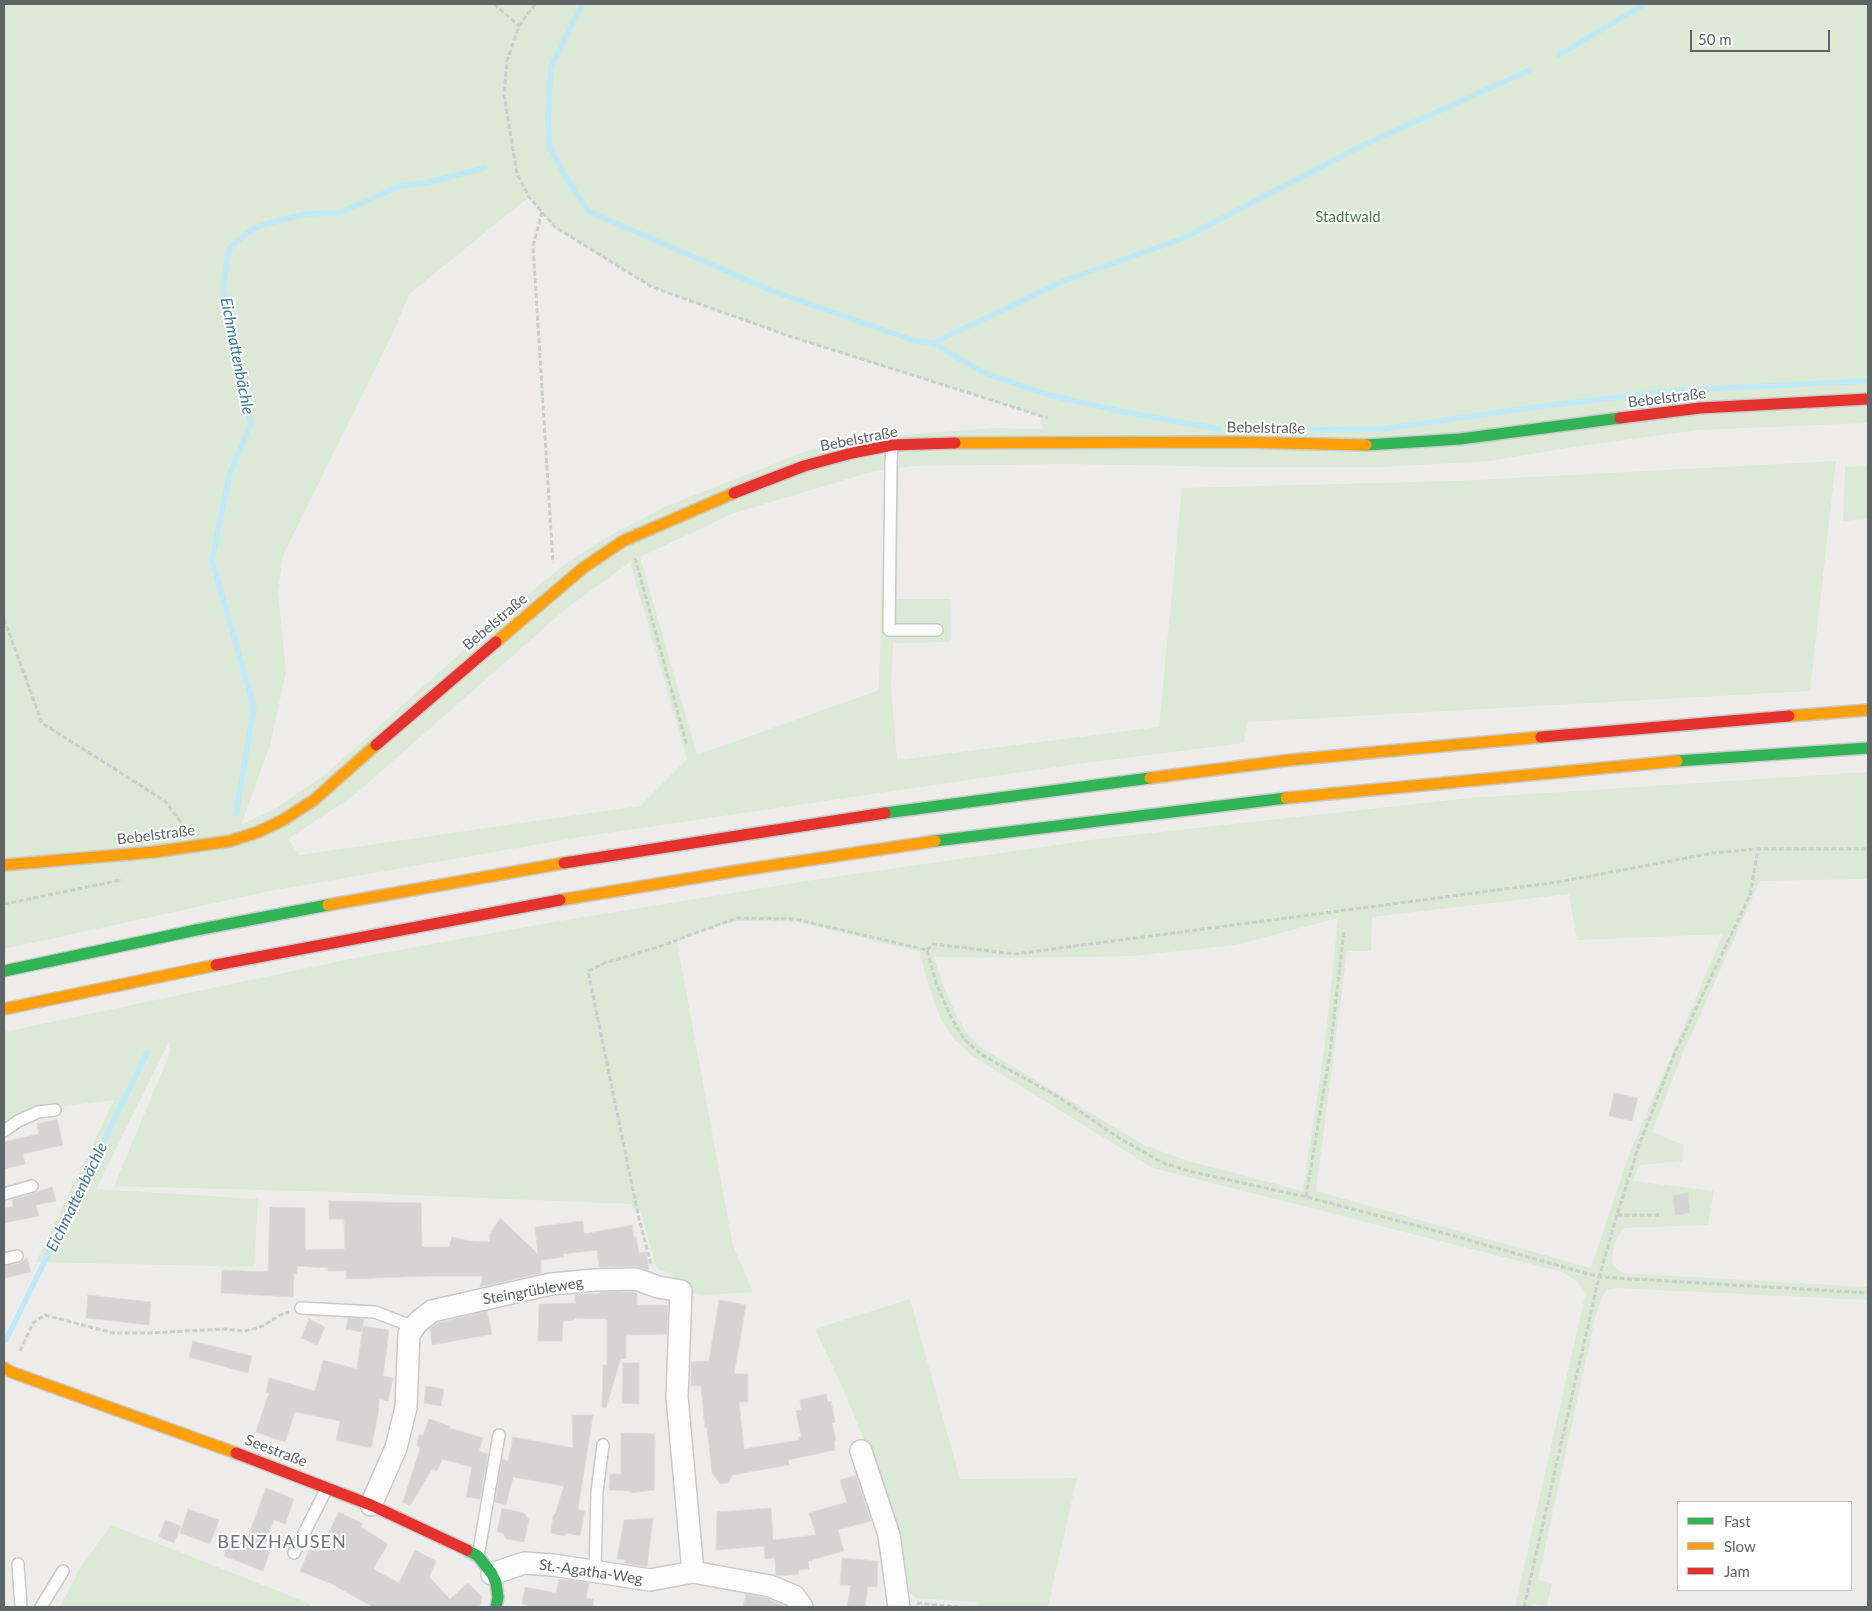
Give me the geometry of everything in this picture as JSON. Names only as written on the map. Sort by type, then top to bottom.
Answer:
[{"type":"main road","name":"Bebelstraße","points":[[4,865],[154,852],[230,841],[258,832],[283,820],[314,800],[400,723],[582,568],[628,539],[742,489],[804,466],[852,453],[892,445],[1089,441],[1364,445],[1460,439],[1700,408],[1868,399]]},
{"type":"main road","points":[[4,971],[196,930],[496,874],[737,834],[974,800],[1290,760],[1868,710]]},
{"type":"main road","points":[[4,1009],[228,962],[560,900],[742,870],[976,835],[1298,796],[1628,766],[1868,748]]},
{"type":"main road","name":"Seestraße","points":[[6,1373],[194,1436],[371,1505],[458,1544],[478,1556],[492,1574],[497,1590],[496,1607]]},
{"type":"street","name":"Steingrübleweg","points":[[414,1327],[432,1311],[551,1284],[636,1279],[658,1287],[681,1290],[677,1397],[693,1572]]},
{"type":"street","points":[[371,1505],[396,1448],[406,1407],[409,1334],[414,1327]]},
{"type":"street","points":[[861,1451],[889,1535],[899,1604]]},
{"type":"street","name":"St.-Agatha-Weg","points":[[492,1574],[524,1563],[553,1565],[650,1580],[693,1572],[770,1586],[794,1596],[802,1607]]},
{"type":"lane","points":[[892,445],[889,630],[937,630]]},
{"type":"lane","points":[[4,1131],[18,1121],[38,1112],[55,1110]]},
{"type":"lane","points":[[4,1194],[32,1186]]},
{"type":"lane","points":[[4,1259],[17,1256]]},
{"type":"lane","points":[[301,1308],[375,1312],[414,1327]]},
{"type":"lane","points":[[478,1556],[499,1435]]},
{"type":"lane","points":[[595,1571],[597,1492],[603,1444]]},
{"type":"lane","points":[[294,1553],[327,1488]]},
{"type":"lane","points":[[18,1564],[21,1607]]},
{"type":"lane","points":[[41,1607],[63,1571]]},
{"type":"path","points":[[494,4],[519,26]]},
{"type":"path","points":[[535,4],[519,26],[507,61],[504,96],[517,174],[529,197],[555,227],[652,287],[789,336],[1039,414],[1056,422]]},
{"type":"path","points":[[542,212],[533,246],[552,553],[558,588]]},
{"type":"path","points":[[628,539],[687,746]]},
{"type":"path","points":[[4,619],[42,723],[165,800],[199,846]]},
{"type":"path","points":[[1524,1607],[1600,1277],[1617,1215],[1639,1145],[1674,1056],[1750,895],[1758,849]]},
{"type":"path","points":[[927,950],[934,944],[1015,954],[1558,882],[1713,853],[1758,849],[1868,849]]},
{"type":"path","points":[[4,904],[124,879]]},
{"type":"path","points":[[658,1287],[639,1219],[588,971],[605,963],[655,948],[737,918],[795,919],[927,950]]},
{"type":"path","points":[[1306,1197],[1330,1053],[1344,930]]},
{"type":"path","points":[[927,950],[936,983],[951,1018],[964,1039],[982,1055],[1057,1096],[1119,1138],[1163,1163],[1193,1172],[1306,1197],[1422,1227],[1600,1277],[1868,1293]]},
{"type":"path","points":[[1617,1215],[1659,1215]]},
{"type":"path","points":[[6,1373],[33,1323],[45,1315],[113,1333],[226,1329],[245,1331],[263,1326],[280,1315],[301,1308]]},
{"type":"path","points":[[899,1604],[958,1607]]},
{"type":"green space","name":"Stadtwald","points":[[4,4],[1868,4],[1868,423],[1698,430],[1573,447],[1489,461],[1383,467],[1069,464],[912,466],[899,468],[897,599],[950,599],[951,642],[893,643],[891,686],[897,760],[1159,727],[1182,488],[1457,481],[1836,461],[1810,691],[1247,722],[1244,743],[1077,764],[580,837],[270,891],[4,949]],"holes":[[[529,197],[555,227],[652,287],[789,336],[1039,415],[1043,429],[993,428],[858,439],[809,450],[667,506],[607,537],[565,564],[495,622],[327,773],[278,807],[241,825],[270,745],[286,672],[278,592],[283,555],[394,331],[409,294]],[[885,470],[879,690],[697,755],[640,557],[734,513],[874,471]],[[630,562],[687,759],[640,806],[299,855],[288,839],[353,796],[567,608]]]},
{"type":"green space","points":[[1868,466],[1868,519],[1843,521],[1845,467]]},
{"type":"green space","points":[[1868,772],[1868,879],[1760,881],[1682,1055],[1652,1132],[1684,1145],[1682,1161],[1639,1165],[1633,1181],[1714,1191],[1708,1225],[1623,1228],[1617,1238],[1612,1255],[1613,1266],[1623,1273],[1868,1287],[1868,1300],[1616,1288],[1606,1290],[1596,1314],[1538,1580],[1552,1583],[1547,1606],[1532,1604],[1532,1607],[1515,1607],[1585,1295],[1577,1281],[1562,1272],[1153,1168],[972,1056],[955,1040],[940,1017],[926,978],[920,952],[797,922],[738,921],[701,930],[677,942],[733,1246],[753,1292],[705,1295],[691,1293],[681,1281],[656,1266],[640,1210],[633,1209],[632,1204],[336,1192],[114,1186],[170,1053],[170,1040],[96,1189],[258,1199],[254,1267],[36,1262],[114,1100],[56,1107],[4,1125],[4,1032],[355,958],[559,921],[813,880],[1098,839],[1469,798]],"holes":[[[1569,894],[1577,940],[1723,934],[1629,1155],[1591,1268],[1316,1191],[1347,951],[1371,951],[1372,917]],[[1338,918],[1324,1051],[1303,1191],[1188,1161],[1146,1146],[982,1048],[967,1034],[957,1016],[942,983],[934,957],[1133,956],[1235,945]]]},
{"type":"green space","points":[[910,1299],[960,1479],[1077,1478],[1048,1606],[1055,1607],[976,1607],[977,1602],[917,1598],[909,1592],[884,1487],[840,1382],[815,1329]]},
{"type":"green space","points":[[111,1525],[311,1604],[309,1607],[60,1607],[79,1570]]},
{"type":"building","points":[[1614,1093],[1638,1098],[1632,1121],[1609,1116]]},
{"type":"building","points":[[57,1119],[63,1145],[23,1154],[25,1164],[4,1169],[4,1142],[39,1134],[37,1124]]},
{"type":"building","points":[[52,1187],[56,1201],[36,1205],[39,1216],[4,1223],[4,1208],[13,1206],[12,1200]]},
{"type":"building","points":[[1688,1193],[1690,1213],[1675,1215],[1673,1195]]},
{"type":"building","points":[[329,1201],[421,1203],[422,1247],[449,1247],[452,1237],[469,1241],[490,1242],[490,1234],[500,1218],[538,1254],[535,1227],[583,1221],[584,1234],[632,1225],[639,1253],[646,1252],[649,1270],[636,1266],[599,1267],[597,1250],[563,1254],[564,1257],[541,1260],[541,1273],[480,1287],[483,1276],[346,1279],[346,1271],[328,1271],[328,1268],[297,1266],[297,1274],[294,1274],[293,1297],[221,1293],[222,1270],[268,1272],[270,1207],[305,1208],[305,1250],[345,1249],[344,1219],[329,1219]]},
{"type":"building","points":[[27,1258],[31,1272],[4,1278],[4,1266],[19,1263]]},
{"type":"building","points":[[600,1292],[634,1292],[637,1293],[637,1305],[668,1305],[667,1334],[626,1335],[626,1359],[621,1358],[606,1408],[602,1407],[603,1365],[607,1365],[607,1319],[575,1318],[574,1320],[563,1321],[562,1341],[538,1341],[539,1304],[575,1303],[575,1294],[600,1294]]},
{"type":"building","points":[[88,1295],[151,1302],[149,1325],[86,1318]]},
{"type":"building","points":[[719,1300],[746,1305],[734,1374],[748,1374],[748,1402],[739,1402],[744,1449],[799,1440],[798,1437],[801,1437],[796,1411],[801,1410],[800,1400],[826,1394],[828,1402],[831,1401],[835,1422],[832,1423],[836,1440],[834,1441],[835,1450],[788,1460],[789,1465],[732,1475],[728,1483],[720,1484],[712,1473],[701,1386],[691,1386],[691,1362],[709,1361]]},
{"type":"building","points":[[487,1311],[492,1334],[432,1345],[430,1328],[438,1323]]},
{"type":"building","points":[[348,1318],[364,1319],[361,1332],[346,1329]]},
{"type":"building","points":[[309,1319],[325,1327],[317,1345],[301,1338]]},
{"type":"building","points":[[363,1326],[389,1330],[383,1376],[393,1378],[388,1401],[379,1399],[378,1415],[371,1448],[336,1440],[340,1421],[295,1412],[285,1442],[256,1432],[269,1393],[266,1392],[269,1378],[315,1391],[323,1360],[357,1369]]},
{"type":"building","points":[[193,1341],[252,1356],[248,1373],[189,1357]]},
{"type":"building","points":[[623,1363],[639,1363],[639,1404],[622,1403]]},
{"type":"building","points":[[426,1386],[444,1389],[441,1406],[424,1403]]},
{"type":"building","points":[[572,1415],[593,1415],[578,1509],[585,1511],[580,1536],[567,1533],[564,1536],[551,1533],[553,1516],[564,1486],[513,1477],[506,1505],[495,1502],[502,1459],[508,1461],[513,1437],[573,1448]]},
{"type":"building","points":[[429,1419],[450,1426],[450,1428],[483,1438],[479,1451],[488,1454],[480,1499],[466,1497],[472,1467],[442,1459],[437,1471],[432,1469],[410,1506],[403,1502],[420,1449],[417,1445],[419,1435],[423,1435]]},
{"type":"building","points":[[621,1433],[655,1434],[654,1490],[630,1493],[630,1491],[609,1490],[610,1474],[621,1474]]},
{"type":"building","points":[[856,1475],[871,1521],[838,1530],[844,1551],[808,1561],[809,1569],[798,1570],[799,1574],[779,1576],[776,1575],[775,1558],[765,1559],[764,1546],[716,1550],[717,1512],[771,1508],[773,1540],[816,1535],[809,1513],[847,1502],[840,1480]]},
{"type":"building","points":[[266,1488],[294,1499],[285,1524],[274,1520],[263,1548],[270,1551],[263,1571],[224,1556],[231,1537],[246,1542]]},
{"type":"building","points":[[502,1508],[524,1513],[529,1520],[524,1542],[507,1539],[502,1533],[497,1532]]},
{"type":"building","points":[[188,1509],[219,1520],[210,1544],[180,1533]]},
{"type":"building","points":[[339,1512],[363,1524],[361,1527],[388,1544],[373,1569],[399,1583],[415,1550],[436,1561],[429,1577],[450,1599],[468,1583],[482,1597],[481,1604],[477,1607],[373,1607],[332,1584],[300,1571],[310,1548],[319,1552]]},
{"type":"building","points":[[653,1518],[647,1567],[625,1563],[625,1560],[617,1559],[624,1520]]},
{"type":"building","points":[[165,1520],[181,1526],[174,1543],[159,1537]]},
{"type":"building","points":[[842,1558],[878,1561],[877,1587],[868,1586],[865,1607],[847,1607],[851,1585],[840,1585]]},
{"type":"building","points":[[559,1579],[589,1583],[586,1598],[594,1599],[593,1607],[530,1607],[522,1604],[525,1587],[556,1593]]},
{"type":"building","points":[[746,1594],[766,1598],[787,1607],[743,1607]]},
{"type":"waterway","points":[[582,4],[551,67],[548,117],[550,149],[588,211],[770,290],[912,340],[933,343],[1066,280],[1184,238],[1359,147],[1530,70]]},
{"type":"waterway","points":[[1559,55],[1645,4]]},
{"type":"waterway","name":"Eichmattenbächle","points":[[236,814],[254,707],[212,560],[230,473],[251,424],[223,288],[229,249],[248,232],[262,225],[306,214],[338,213],[401,186],[425,183],[485,168]]},
{"type":"waterway","points":[[933,343],[982,372],[1049,395],[1124,412],[1219,429]]},
{"type":"waterway","points":[[1313,430],[1383,429],[1543,406],[1683,390],[1868,381]]},
{"type":"waterway","name":"Eichmattenbächle","points":[[6,1340],[147,1053]]},
{"type":"traffic: fast","points":[[1366,445],[1460,439],[1620,418]]},
{"type":"traffic: fast","points":[[1677,761],[1868,748]]},
{"type":"traffic: fast","points":[[885,813],[1150,778]]},
{"type":"traffic: fast","points":[[935,841],[1286,798]]},
{"type":"traffic: fast","points":[[4,971],[196,930],[328,905]]},
{"type":"traffic: fast","points":[[467,1550],[478,1556],[492,1574],[496,1583],[498,1597],[496,1607]]},
{"type":"traffic: slow","points":[[955,443],[1235,442],[1366,445]]},
{"type":"traffic: slow","points":[[496,642],[583,568],[623,541],[734,493]]},
{"type":"traffic: slow","points":[[1789,716],[1868,710]]},
{"type":"traffic: slow","points":[[1150,778],[1290,760],[1541,737]]},
{"type":"traffic: slow","points":[[4,865],[154,852],[230,841],[258,832],[283,820],[314,800],[376,745]]},
{"type":"traffic: slow","points":[[1286,798],[1677,761]]},
{"type":"traffic: slow","points":[[560,900],[935,841]]},
{"type":"traffic: slow","points":[[328,905],[564,863]]},
{"type":"traffic: slow","points":[[4,1009],[216,965]]},
{"type":"traffic: slow","points":[[4,1368],[236,1453]]},
{"type":"traffic: jam","points":[[1620,418],[1700,408],[1868,399]]},
{"type":"traffic: jam","points":[[734,493],[804,466],[852,453],[892,445],[955,443]]},
{"type":"traffic: jam","points":[[376,745],[496,642]]},
{"type":"traffic: jam","points":[[1541,737],[1789,716]]},
{"type":"traffic: jam","points":[[564,863],[885,813]]},
{"type":"traffic: jam","points":[[216,965],[560,900]]},
{"type":"traffic: jam","points":[[236,1453],[371,1505],[467,1550]]},
{"type":"district","name":"BENZHAUSEN","points":[[282,1542]]}]
